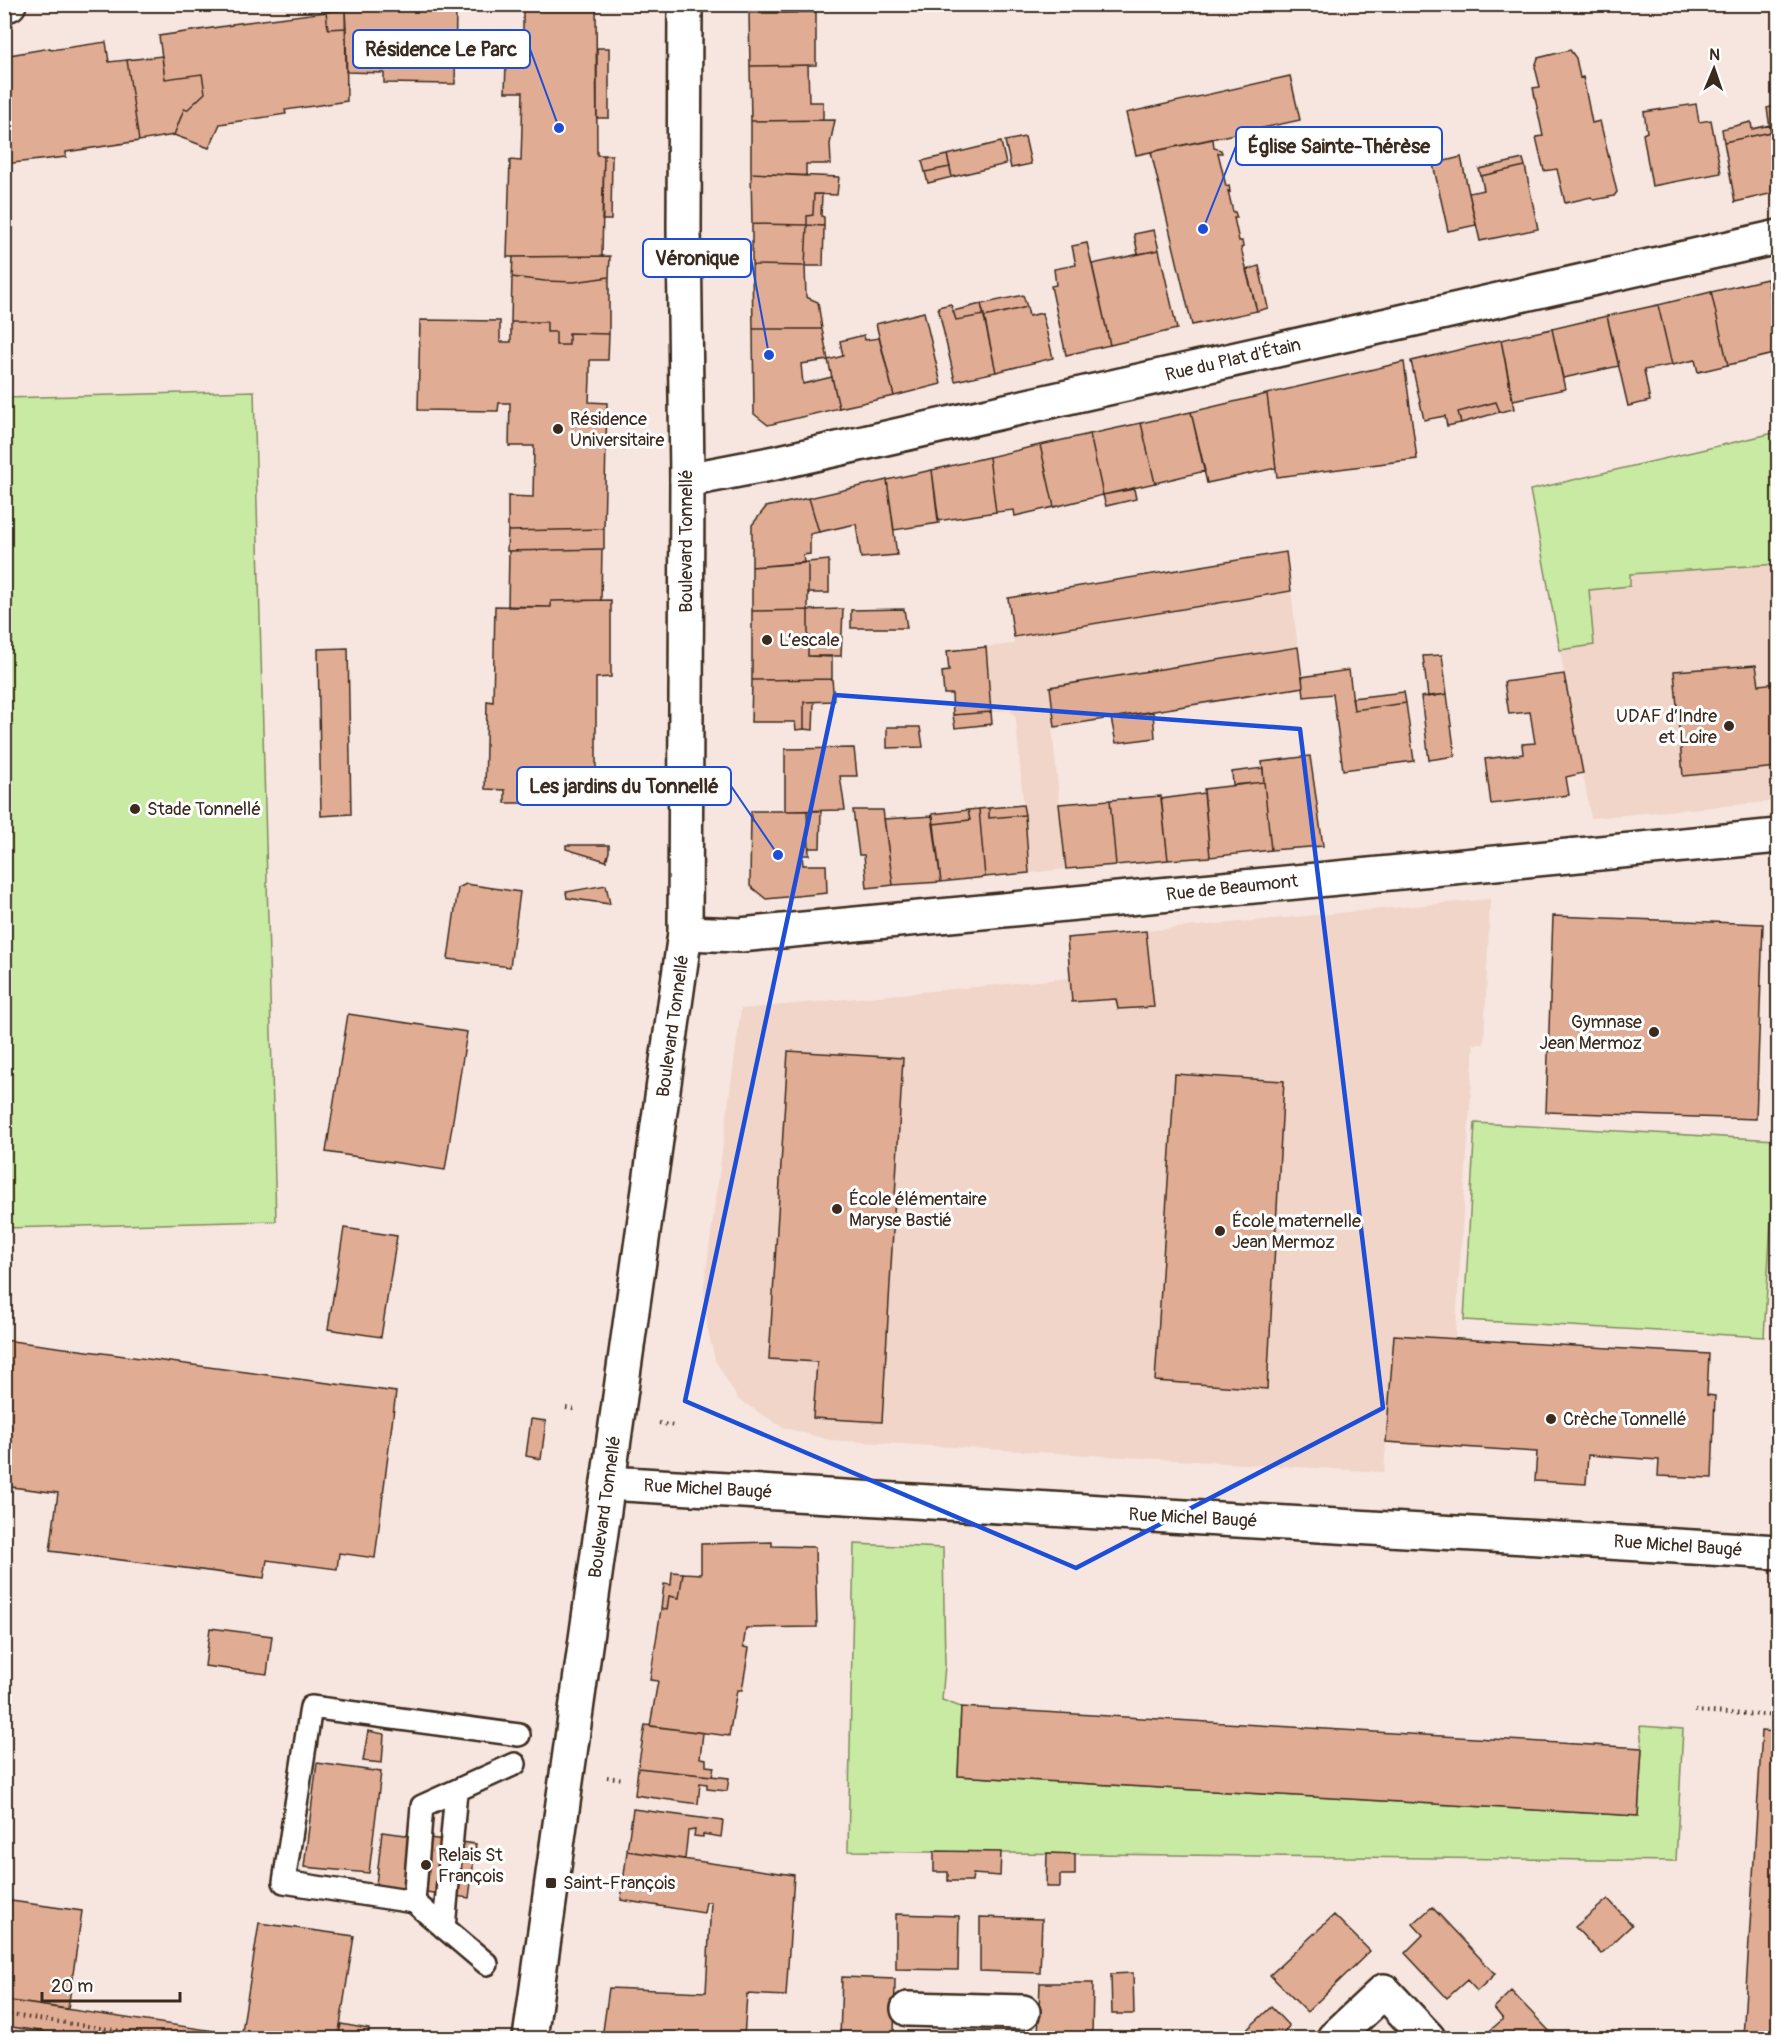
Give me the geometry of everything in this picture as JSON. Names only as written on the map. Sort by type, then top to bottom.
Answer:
[{"type":"street","points":[[4,5],[9,4]]},
{"type":"street","name":"Boulevard Tonnellé","points":[[530,2038],[685,933],[687,480],[684,228],[685,4]]},
{"type":"street","name":"Rue du Plat d'Étain","points":[[687,480],[775,463],[1779,237]]},
{"type":"street","name":"Rue de Beaumont","points":[[685,933],[740,936],[1779,836]]},
{"type":"street","name":"Rue Michel Baugé","points":[[608,1483],[1779,1552]]},
{"type":"street","points":[[1334,2038],[1384,1991],[1428,2038]]},
{"type":"street","points":[[908,2009],[966,2025],[1023,2012]]},
{"type":"lane","points":[[487,1964],[414,1902],[284,1882],[311,1707],[519,1735]]},
{"type":"lane","points":[[414,1902],[422,1806],[515,1764]]},
{"type":"lane","points":[[444,1928],[456,1791]]},
{"type":"path","points":[[1695,1711],[1778,1716]]},
{"type":"path","points":[[4,2014],[167,2038]]},
{"type":"highlighted area","points":[[835,695],[1300,729],[1383,1408],[1076,1568],[685,1401]]},
{"type":"shaded area","points":[[1778,432],[1778,801],[1591,818],[1530,490]]},
{"type":"shaded area","points":[[1286,552],[1303,687],[1052,728],[1066,869],[1029,873],[1016,718],[1010,710],[953,715],[947,651],[1014,644],[1008,598]]},
{"type":"shaded area","points":[[1490,899],[1484,1044],[1474,1044],[1455,1339],[1394,1335],[1384,1472],[830,1440],[782,1427],[738,1399],[715,1360],[707,1326],[704,1287],[741,1009],[1070,978],[1067,938]]},
{"type":"green space","name":"Stade Tonnellé","points":[[254,391],[276,1221],[5,1228],[5,398]]},
{"type":"green space","points":[[1778,432],[1778,564],[1630,574],[1630,586],[1589,590],[1594,645],[1560,650],[1530,490]]},
{"type":"green space","points":[[1475,1123],[1776,1140],[1764,1337],[1464,1320]]},
{"type":"green space","points":[[854,1544],[943,1548],[945,1665],[942,1700],[961,1707],[958,1776],[1638,1816],[1642,1748],[1640,1726],[1683,1729],[1676,1861],[848,1851]]},
{"type":"building","points":[[371,4],[456,4],[455,84],[384,83],[384,73],[346,72],[345,8]]},
{"type":"building","points":[[493,4],[596,4],[597,155],[604,155],[602,256],[507,257],[510,160],[521,161],[523,92],[505,92],[507,37],[523,37],[523,9],[493,10]]},
{"type":"building","points":[[749,4],[806,4],[799,6],[797,13],[749,13]]},
{"type":"building","points":[[345,10],[346,28],[328,29],[326,12]]},
{"type":"building","points":[[326,12],[328,29],[346,28],[347,101],[285,110],[286,114],[220,124],[209,148],[174,135],[184,109],[187,110],[205,93],[202,74],[165,79],[159,36]]},
{"type":"building","points":[[816,12],[816,65],[750,66],[749,13]]},
{"type":"building","points":[[106,42],[109,62],[127,60],[139,141],[66,152],[66,157],[4,164],[4,56]]},
{"type":"building","points":[[597,48],[609,48],[609,118],[597,118]]},
{"type":"building","points":[[1570,50],[1576,58],[1580,78],[1583,77],[1592,123],[1600,121],[1617,192],[1614,196],[1594,200],[1591,197],[1565,203],[1557,169],[1544,171],[1536,137],[1543,136],[1533,88],[1540,87],[1535,67],[1538,58]]},
{"type":"building","points":[[162,56],[165,79],[202,74],[205,93],[187,110],[184,109],[174,135],[139,141],[127,60]]},
{"type":"building","points":[[808,65],[809,102],[823,102],[823,120],[751,121],[750,66]]},
{"type":"building","points":[[1290,76],[1300,120],[1136,155],[1126,113]]},
{"type":"building","points":[[1696,104],[1699,122],[1711,120],[1721,173],[1652,186],[1643,134],[1647,132],[1644,112]]},
{"type":"building","points":[[1778,105],[1778,180],[1767,108]]},
{"type":"building","points":[[835,120],[830,144],[831,164],[806,164],[806,176],[751,173],[751,121]]},
{"type":"building","points":[[1751,122],[1752,129],[1770,125],[1771,132],[1724,142],[1722,129]]},
{"type":"building","points":[[1771,132],[1778,192],[1735,202],[1724,142]]},
{"type":"building","points":[[1025,137],[1031,164],[1011,168],[1005,141]]},
{"type":"building","points":[[1213,139],[1214,148],[1221,150],[1222,153],[1218,153],[1226,186],[1229,185],[1230,192],[1228,191],[1233,212],[1237,218],[1234,218],[1239,241],[1242,241],[1243,247],[1241,248],[1257,311],[1192,325],[1151,152]]},
{"type":"building","points":[[1001,142],[1006,164],[952,177],[947,155]]},
{"type":"building","points":[[604,155],[612,155],[611,220],[602,220]]},
{"type":"building","points":[[947,155],[950,167],[925,172],[922,161]]},
{"type":"building","points":[[1461,157],[1476,225],[1448,231],[1433,164]]},
{"type":"building","points":[[1523,159],[1525,166],[1481,176],[1479,169]]},
{"type":"building","points":[[1525,166],[1538,229],[1480,241],[1469,193],[1484,190],[1481,176]]},
{"type":"building","points":[[950,167],[952,177],[928,183],[925,172]]},
{"type":"building","points":[[751,173],[839,177],[837,195],[814,194],[813,215],[807,216],[807,225],[752,224]]},
{"type":"building","points":[[814,194],[822,194],[821,216],[824,217],[824,226],[807,225],[807,216],[813,215]]},
{"type":"building","points":[[752,224],[807,225],[805,266],[752,265]]},
{"type":"building","points":[[807,225],[824,226],[823,266],[805,266]]},
{"type":"building","points":[[1154,230],[1159,250],[1138,254],[1134,234]]},
{"type":"building","points":[[1087,243],[1110,345],[1066,355],[1051,286],[1056,285],[1054,269],[1076,265],[1072,246]]},
{"type":"building","points":[[1159,250],[1177,329],[1110,345],[1092,264]]},
{"type":"building","points":[[610,256],[609,277],[574,282],[512,277],[513,257]]},
{"type":"building","points":[[752,265],[805,266],[806,297],[818,302],[822,329],[753,329]]},
{"type":"building","points":[[1259,266],[1268,308],[1257,311],[1246,270]]},
{"type":"building","points":[[512,277],[574,282],[609,277],[609,334],[569,333],[569,345],[556,345],[556,332],[547,332],[547,322],[511,322]]},
{"type":"building","points":[[1778,277],[1778,330],[1767,279]]},
{"type":"building","points":[[1767,279],[1778,330],[1778,353],[1728,365],[1711,292]]},
{"type":"building","points":[[1711,292],[1728,365],[1698,372],[1695,360],[1672,365],[1658,305]]},
{"type":"building","points":[[1023,295],[1027,307],[984,317],[981,304]]},
{"type":"building","points":[[951,304],[956,320],[984,315],[996,372],[955,381],[938,307]]},
{"type":"building","points":[[981,304],[984,315],[956,320],[953,311]]},
{"type":"building","points":[[1658,305],[1672,365],[1644,370],[1650,401],[1628,406],[1607,316]]},
{"type":"building","points":[[1027,307],[1029,316],[1042,313],[1053,358],[996,372],[984,317]]},
{"type":"building","points":[[924,312],[941,384],[894,396],[876,324]]},
{"type":"building","points":[[1607,316],[1619,366],[1563,378],[1552,329]]},
{"type":"building","name":"Résidence Universitaire","points":[[420,320],[500,321],[500,342],[511,342],[511,322],[547,322],[547,332],[556,332],[556,345],[569,345],[569,333],[609,334],[608,360],[590,360],[589,402],[607,403],[604,529],[508,531],[508,496],[533,497],[534,446],[509,446],[510,403],[499,403],[498,411],[418,410]]},
{"type":"building","points":[[753,329],[822,329],[828,360],[801,364],[803,384],[832,377],[839,408],[768,425],[754,414]]},
{"type":"building","points":[[1552,329],[1565,389],[1513,400],[1501,340]]},
{"type":"building","points":[[864,335],[865,340],[879,338],[894,396],[839,408],[828,360],[843,356],[840,341]]},
{"type":"building","points":[[1501,340],[1514,409],[1500,412],[1496,402],[1458,412],[1461,423],[1447,426],[1445,416],[1424,420],[1411,361]]},
{"type":"building","points":[[1404,362],[1417,459],[1277,477],[1267,394]]},
{"type":"building","points":[[1267,394],[1276,468],[1207,483],[1191,412]]},
{"type":"building","points":[[1496,402],[1500,412],[1461,423],[1458,412]]},
{"type":"building","points":[[1191,412],[1205,471],[1155,483],[1141,423]]},
{"type":"building","points":[[1141,423],[1155,483],[1103,495],[1090,434]]},
{"type":"building","points":[[1090,434],[1103,495],[1054,507],[1040,445]]},
{"type":"building","points":[[1040,445],[1054,507],[1015,516],[1014,510],[996,512],[989,457]]},
{"type":"building","points":[[989,457],[996,512],[938,521],[932,470]]},
{"type":"building","points":[[932,470],[939,523],[894,530],[887,480]]},
{"type":"building","points":[[887,480],[897,555],[861,558],[856,524],[819,532],[809,498]]},
{"type":"building","points":[[1134,489],[1136,499],[1106,506],[1103,495]]},
{"type":"building","points":[[809,498],[819,532],[810,534],[810,554],[803,555],[804,563],[752,567],[752,525],[766,507]]},
{"type":"building","points":[[604,529],[604,549],[507,551],[508,531]]},
{"type":"building","points":[[602,549],[601,600],[551,601],[551,607],[508,607],[509,551]]},
{"type":"building","points":[[1286,552],[1291,591],[1014,637],[1008,598]]},
{"type":"building","points":[[829,560],[829,593],[808,593],[808,562]]},
{"type":"building","points":[[808,562],[808,610],[752,611],[752,567]]},
{"type":"building","points":[[611,600],[611,677],[596,678],[596,779],[576,779],[576,774],[550,774],[550,803],[505,803],[505,790],[485,789],[487,701],[493,702],[495,606],[551,607],[551,601]]},
{"type":"building","points":[[843,609],[841,656],[808,656],[808,610]]},
{"type":"building","points":[[904,609],[907,628],[851,628],[851,610]]},
{"type":"building","points":[[808,610],[808,656],[832,657],[832,679],[752,680],[752,611]]},
{"type":"building","points":[[986,647],[991,712],[953,715],[952,694],[944,694],[942,672],[949,671],[947,651]]},
{"type":"building","points":[[1298,647],[1303,687],[1055,727],[1050,687]]},
{"type":"building","points":[[348,648],[351,814],[321,816],[318,649]]},
{"type":"building","points":[[1442,655],[1447,694],[1428,697],[1423,656]]},
{"type":"building","name":"UDAF d’Indre et Loire","points":[[1756,665],[1759,685],[1778,683],[1778,767],[1683,776],[1674,671]]},
{"type":"building","points":[[1349,670],[1354,710],[1406,703],[1414,761],[1343,770],[1333,694],[1304,697],[1302,677]]},
{"type":"building","points":[[1564,674],[1583,773],[1566,777],[1569,795],[1491,804],[1485,759],[1523,754],[1522,744],[1535,743],[1530,712],[1509,714],[1504,682]]},
{"type":"building","points":[[832,679],[834,701],[804,702],[804,729],[796,730],[795,722],[751,722],[752,680]]},
{"type":"building","points":[[1404,692],[1406,703],[1354,710],[1352,698]]},
{"type":"building","points":[[1447,694],[1455,756],[1429,760],[1421,697]]},
{"type":"building","points":[[804,702],[814,702],[813,730],[804,729]]},
{"type":"building","points":[[991,712],[992,724],[955,728],[953,715]]},
{"type":"building","points":[[1153,712],[1155,738],[1116,743],[1111,718]]},
{"type":"building","points":[[887,727],[920,727],[923,747],[887,748]]},
{"type":"building","points":[[854,748],[857,776],[840,776],[845,810],[785,811],[785,749]]},
{"type":"building","points":[[1310,756],[1323,846],[1271,850],[1262,762]]},
{"type":"building","points":[[1263,768],[1264,782],[1233,785],[1232,772]]},
{"type":"building","points":[[1264,782],[1271,850],[1210,857],[1204,789]]},
{"type":"building","points":[[1204,793],[1210,857],[1168,860],[1161,799]]},
{"type":"building","points":[[1161,796],[1168,860],[1116,865],[1110,800]]},
{"type":"building","points":[[1110,800],[1116,865],[1066,869],[1059,804]]},
{"type":"building","points":[[1023,805],[1025,815],[989,818],[989,808]]},
{"type":"building","points":[[989,808],[989,818],[1025,815],[1029,873],[985,877],[979,809]]},
{"type":"building","points":[[979,809],[985,877],[941,882],[933,824],[970,820],[968,810]]},
{"type":"building","points":[[853,810],[883,810],[893,885],[867,888],[864,855],[859,855]]},
{"type":"building","points":[[968,810],[970,820],[933,824],[932,814]]},
{"type":"building","points":[[751,811],[807,811],[809,855],[802,855],[803,865],[826,865],[827,893],[766,899],[750,886]]},
{"type":"building","points":[[807,811],[821,811],[820,848],[809,848]]},
{"type":"building","points":[[933,816],[941,882],[893,885],[884,819]]},
{"type":"building","points":[[566,845],[609,845],[609,852],[606,861],[566,849]]},
{"type":"building","points":[[466,884],[520,892],[510,967],[448,959],[458,888]]},
{"type":"building","points":[[606,885],[610,904],[567,898],[566,892]]},
{"type":"building","name":"Gymnase Jean Mermoz","points":[[1553,916],[1763,924],[1756,1119],[1546,1112]]},
{"type":"building","points":[[1146,931],[1154,1007],[1118,1009],[1116,999],[1072,1002],[1067,938]]},
{"type":"building","points":[[348,1014],[467,1032],[445,1170],[326,1152]]},
{"type":"building","name":"École élémentaire Maryse Bastié","points":[[788,1051],[903,1058],[882,1422],[813,1418],[817,1362],[769,1359]]},
{"type":"building","name":"École maternelle Jean Mermoz","points":[[1175,1074],[1284,1081],[1267,1389],[1155,1381]]},
{"type":"building","points":[[344,1228],[397,1236],[381,1337],[328,1329]]},
{"type":"building","name":"Crèche Tonnellé","points":[[1394,1335],[1709,1354],[1707,1395],[1715,1396],[1712,1478],[1658,1476],[1659,1460],[1588,1455],[1586,1484],[1535,1481],[1537,1452],[1386,1442]]},
{"type":"building","points":[[4,1340],[396,1392],[375,1558],[339,1553],[337,1569],[267,1560],[264,1578],[50,1551],[58,1493],[4,1486]]},
{"type":"building","points":[[531,1419],[546,1421],[541,1459],[526,1456]]},
{"type":"building","points":[[772,1542],[772,1546],[815,1547],[817,1627],[746,1628],[743,1647],[749,1648],[742,1690],[737,1690],[729,1736],[650,1726],[658,1681],[650,1680],[661,1609],[667,1610],[669,1596],[679,1598],[683,1573],[701,1574],[701,1544]]},
{"type":"building","points":[[672,1572],[683,1573],[679,1598],[669,1596],[667,1610],[661,1609],[664,1584],[671,1585]]},
{"type":"building","points":[[210,1628],[272,1636],[267,1674],[205,1666]]},
{"type":"building","points":[[1776,1632],[1778,1632],[1778,1702],[1772,1701]]},
{"type":"building","points":[[961,1707],[1642,1748],[1638,1816],[958,1776]]},
{"type":"building","points":[[645,1725],[703,1733],[700,1758],[706,1759],[706,1766],[714,1767],[712,1776],[638,1768]]},
{"type":"building","points":[[368,1731],[384,1734],[382,1763],[363,1761]]},
{"type":"building","points":[[1762,1731],[1778,1732],[1778,2038],[1743,2038]]},
{"type":"building","points":[[317,1763],[381,1772],[369,1873],[304,1867]]},
{"type":"building","points":[[638,1768],[729,1778],[727,1791],[707,1789],[707,1784],[700,1783],[698,1804],[635,1795]]},
{"type":"building","points":[[633,1809],[723,1821],[721,1837],[703,1834],[703,1837],[694,1836],[695,1830],[688,1831],[685,1859],[627,1851]]},
{"type":"building","name":"Relais St François","points":[[382,1832],[476,1844],[469,1898],[376,1885]]},
{"type":"building","points":[[627,1851],[794,1875],[786,1996],[747,1994],[744,2038],[602,2038],[609,1988],[706,1992],[711,1902],[706,1902],[704,1913],[621,1900]]},
{"type":"building","points":[[934,1851],[1001,1852],[1000,1876],[973,1874],[972,1881],[948,1881],[948,1872],[934,1872]]},
{"type":"building","points":[[1047,1853],[1075,1854],[1075,1875],[1060,1875],[1060,1887],[1046,1887]]},
{"type":"building","points":[[1608,1899],[1632,1925],[1601,1954],[1575,1927]]},
{"type":"building","points":[[4,1900],[82,1911],[68,2009],[4,2000]]},
{"type":"building","points":[[1432,1907],[1495,1974],[1477,1991],[1467,1980],[1447,1998],[1405,1953],[1423,1935],[1413,1924]]},
{"type":"building","points":[[896,1914],[959,1916],[958,1970],[896,1969]]},
{"type":"building","points":[[1334,1915],[1370,1951],[1307,2012],[1270,1975]]},
{"type":"building","points":[[980,1917],[1042,1919],[1040,1973],[980,1971]]},
{"type":"building","points":[[259,1923],[354,1936],[338,2038],[241,2038]]},
{"type":"building","points":[[1133,1973],[1134,2014],[1112,2014],[1111,1974]]},
{"type":"building","points":[[842,1977],[895,1979],[894,2038],[840,2038]]},
{"type":"building","points":[[1040,1983],[1093,1983],[1092,2038],[1038,2038]]},
{"type":"building","points":[[1511,1991],[1556,2038],[1486,2038],[1484,2036],[1503,2019],[1494,2008]]},
{"type":"building","points":[[4,2000],[242,2035],[241,2038],[74,2038],[74,2036],[4,2026]]},
{"type":"building","points":[[1271,2007],[1289,2026],[1280,2038],[1238,2038]]},
{"type":"building","points":[[341,2024],[369,2029],[367,2038],[338,2038]]},
{"type":"place","name":"Résidence Le Parc","points":[[559,128]]},
{"type":"place","name":"Église Sainte-Thérèse","points":[[1203,229]]},
{"type":"place","name":"Véronique","points":[[769,355]]},
{"type":"place","name":"Résidence Universitaire","points":[[558,429]]},
{"type":"place","name":"L’escale","points":[[767,640]]},
{"type":"place","name":"UDAF d’Indre et Loire","points":[[1729,726]]},
{"type":"place","name":"Stade Tonnellé","points":[[135,809]]},
{"type":"place","name":"Les jardins du Tonnellé","points":[[778,855]]},
{"type":"place","name":"Gymnase Jean Mermoz","points":[[1654,1032]]},
{"type":"place","name":"École élémentaire Maryse Bastié","points":[[837,1209]]},
{"type":"place","name":"École maternelle Jean Mermoz","points":[[1220,1231]]},
{"type":"place","name":"Crèche Tonnellé","points":[[1551,1419]]},
{"type":"place","name":"Relais St François","points":[[426,1865]]},
{"type":"place","name":"Saint-François","points":[[551,1883]]}]
